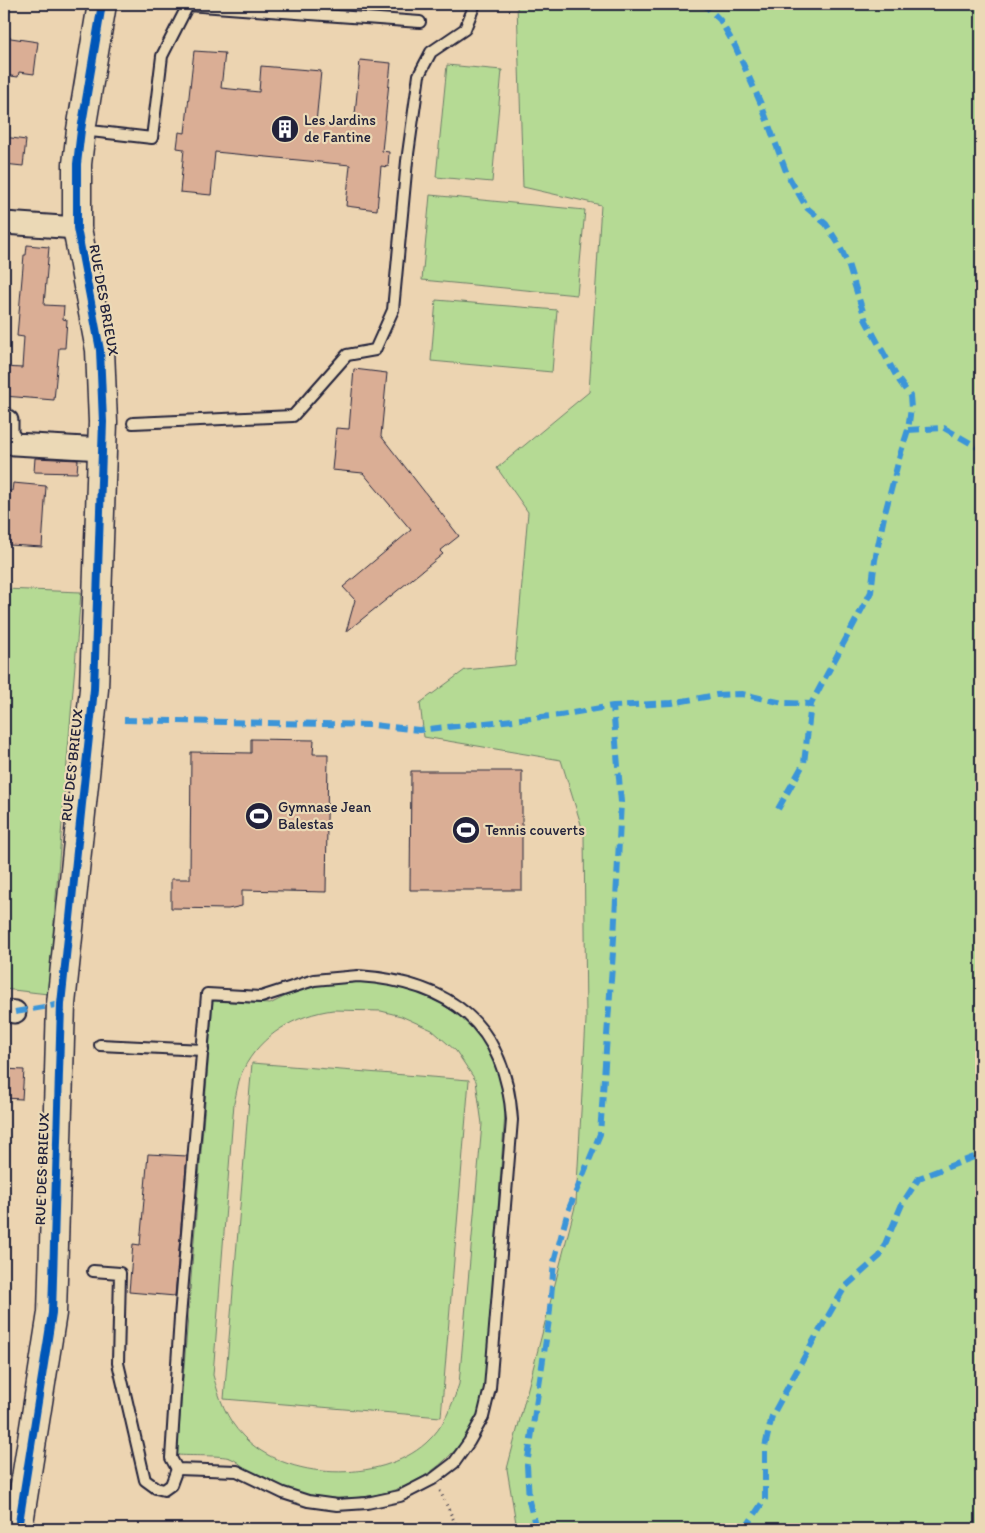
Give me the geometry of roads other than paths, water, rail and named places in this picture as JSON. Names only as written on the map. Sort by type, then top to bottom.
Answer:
[{"type":"street","name":"RUE DES BRIEUX","points":[[18,1529],[52,1313],[61,1004],[94,688],[103,449],[100,350],[77,228],[77,164],[102,4]]},
{"type":"street","points":[[4,223],[77,228]]},
{"type":"street","points":[[4,419],[6,421],[7,435],[14,444],[103,449]]},
{"type":"lane","points":[[133,423],[293,416],[347,355],[375,350],[393,310],[407,161],[418,75],[431,52],[465,29],[475,4]]},
{"type":"lane","points":[[81,130],[152,138],[162,56],[188,5],[420,22]]},
{"type":"lane","points":[[358,976],[386,978],[434,992],[459,1006],[480,1027],[495,1050],[506,1077],[511,1098],[512,1120],[490,1388],[484,1417],[469,1442],[454,1463],[433,1479],[400,1496],[367,1503],[338,1505],[308,1501],[283,1493],[238,1471],[177,1469],[170,1458],[207,994],[261,997],[314,980],[358,976]]},
{"type":"lane","points":[[100,1045],[203,1050]]},
{"type":"lane","points":[[93,1271],[120,1273],[118,1363],[144,1480],[156,1488],[164,1490],[171,1485],[177,1469]]},
{"type":"place","name":"Les Jardins de Fantine","points":[[285,129]]},
{"type":"place","name":"Gymnase Jean Balestas","points":[[259,816]]},
{"type":"place","name":"Tennis couverts","points":[[466,830]]}]
